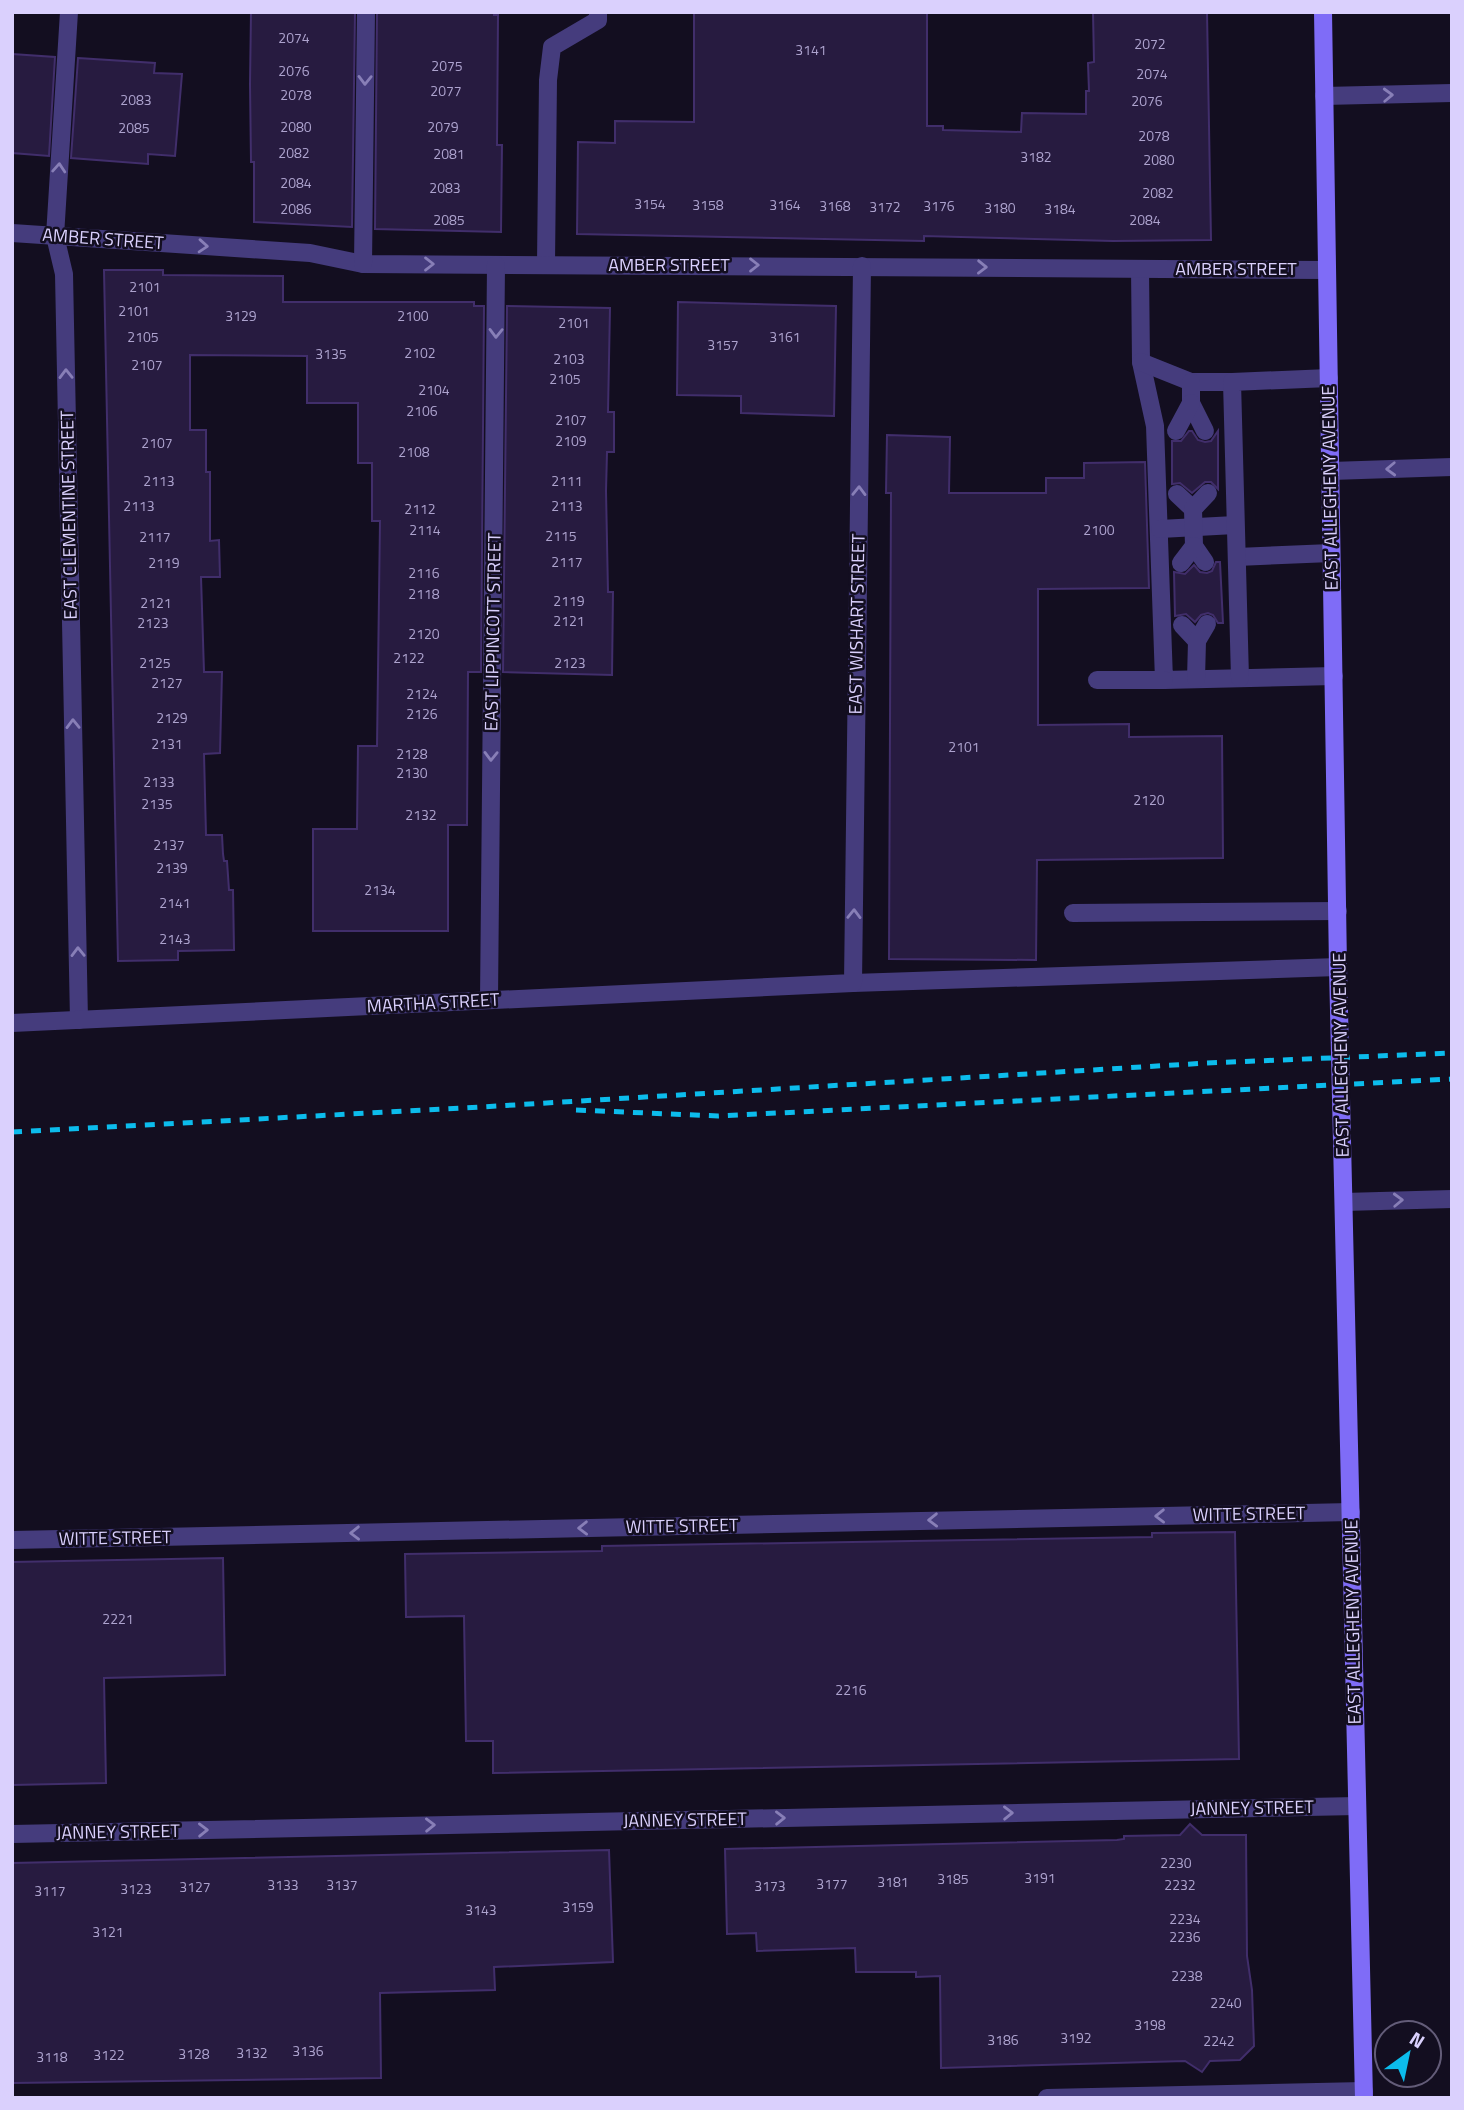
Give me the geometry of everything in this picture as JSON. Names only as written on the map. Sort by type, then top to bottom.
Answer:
[{"type":"main road","name":"EAST ALLEGHENY AVENUE","points":[[1323,12],[1339,967],[1364,2095]]},
{"type":"street","name":"EAST CLEMENTINE STREET","points":[[69,12],[55,236],[64,274],[79,1020]]},
{"type":"street","points":[[363,264],[366,12]]},
{"type":"street","points":[[546,264],[548,80],[552,47],[598,20],[598,12]]},
{"type":"street","points":[[1324,96],[1452,93]]},
{"type":"street","name":"AMBER STREET","points":[[12,233],[310,253],[363,264],[1327,270]]},
{"type":"street","name":"EAST LIPPINCOTT STREET","points":[[489,1000],[496,265]]},
{"type":"street","name":"EAST WISHART STREET","points":[[853,983],[862,266]]},
{"type":"street","points":[[1140,269],[1141,362],[1155,426],[1164,680]]},
{"type":"street","points":[[1141,362],[1191,382],[1329,378]]},
{"type":"street","points":[[1191,382],[1191,403],[1205,431]]},
{"type":"street","points":[[1232,382],[1240,678]]},
{"type":"street","points":[[1176,431],[1191,403]]},
{"type":"street","points":[[1331,471],[1452,467]]},
{"type":"street","points":[[1177,494],[1193,509],[1194,546],[1205,562]]},
{"type":"street","points":[[1193,509],[1208,494]]},
{"type":"street","points":[[1160,528],[1236,525]]},
{"type":"street","points":[[1181,563],[1194,546]]},
{"type":"street","points":[[1237,557],[1331,553]]},
{"type":"street","points":[[1196,679],[1197,641],[1207,624]]},
{"type":"street","points":[[1182,625],[1197,641]]},
{"type":"street","points":[[1097,680],[1334,676]]},
{"type":"street","points":[[1073,913],[1338,911]]},
{"type":"street","name":"MARTHA STREET","points":[[12,1023],[853,983],[1339,967]]},
{"type":"street","points":[[1344,1202],[1452,1199]]},
{"type":"street","name":"WITTE STREET","points":[[12,1540],[1351,1512]]},
{"type":"street","name":"JANNEY STREET","points":[[12,1834],[1357,1806]]},
{"type":"street","points":[[1048,2098],[1364,2095]]},
{"type":"building","points":[[251,12],[355,12],[352,227],[254,222],[254,162],[251,162]]},
{"type":"building","points":[[377,12],[494,12],[494,15],[498,15],[497,145],[502,145],[501,232],[375,229]]},
{"type":"building","points":[[694,12],[927,12],[927,126],[943,126],[943,130],[1021,132],[1022,113],[1086,114],[1088,63],[1094,62],[1093,12],[1207,12],[1211,240],[1113,241],[924,236],[924,241],[577,234],[578,142],[615,143],[615,121],[694,122]]},
{"type":"building","points":[[12,54],[55,57],[49,156],[12,153]]},
{"type":"building","points":[[78,58],[155,63],[154,73],[182,74],[175,156],[148,154],[148,164],[71,158]]},
{"type":"building","points":[[104,270],[163,270],[163,275],[283,276],[283,302],[474,302],[474,306],[484,306],[481,672],[468,672],[467,825],[448,825],[448,931],[313,931],[313,829],[357,829],[358,746],[377,746],[380,521],[372,521],[372,463],[358,463],[358,403],[307,403],[307,356],[190,355],[190,430],[206,430],[206,472],[210,472],[210,541],[219,540],[220,577],[201,577],[204,672],[222,672],[220,753],[204,754],[206,835],[222,835],[229,890],[233,890],[234,950],[178,951],[178,960],[118,961]]},
{"type":"building","points":[[678,302],[836,306],[834,416],[741,413],[741,396],[677,395]]},
{"type":"building","points":[[507,306],[610,308],[608,412],[614,412],[614,452],[607,452],[606,491],[608,592],[613,592],[612,675],[503,672]]},
{"type":"building","points":[[1192,431],[1198,440],[1205,442],[1211,441],[1218,431],[1218,489],[1211,482],[1205,482],[1192,493],[1180,483],[1172,484],[1172,441],[1181,441]]},
{"type":"building","points":[[887,435],[950,437],[949,493],[1046,493],[1046,478],[1084,478],[1084,463],[1145,462],[1149,588],[1038,589],[1038,725],[1129,724],[1129,737],[1222,736],[1223,858],[1037,860],[1036,960],[889,959],[891,493],[886,493]]},
{"type":"building","points":[[1216,562],[1220,562],[1223,623],[1218,623],[1213,615],[1208,613],[1201,615],[1195,622],[1186,614],[1175,616],[1174,572],[1185,574],[1194,565],[1200,572],[1207,573],[1212,571]]},
{"type":"building","points":[[1235,1532],[1239,1759],[493,1773],[493,1741],[466,1741],[464,1616],[406,1617],[405,1554],[602,1551],[602,1546],[1152,1537],[1152,1533]]},
{"type":"building","points":[[223,1558],[225,1675],[104,1678],[106,1783],[12,1785],[12,1562]]},
{"type":"building","points":[[1190,1824],[1202,1835],[1246,1835],[1247,1956],[1252,1990],[1254,2046],[1240,2060],[1210,2061],[1202,2072],[1185,2061],[941,2068],[940,1976],[916,1977],[916,1972],[856,1972],[855,1948],[757,1951],[756,1933],[727,1934],[725,1849],[1117,1840],[1124,1839],[1124,1836],[1180,1835]]},
{"type":"building","points":[[609,1850],[613,1962],[494,1967],[495,1990],[380,1993],[381,2078],[12,2083],[12,1863]]},
{"type":"railway","points":[[12,1132],[1207,1063],[1452,1053]]},
{"type":"railway","points":[[576,1110],[718,1116],[1452,1079]]}]
